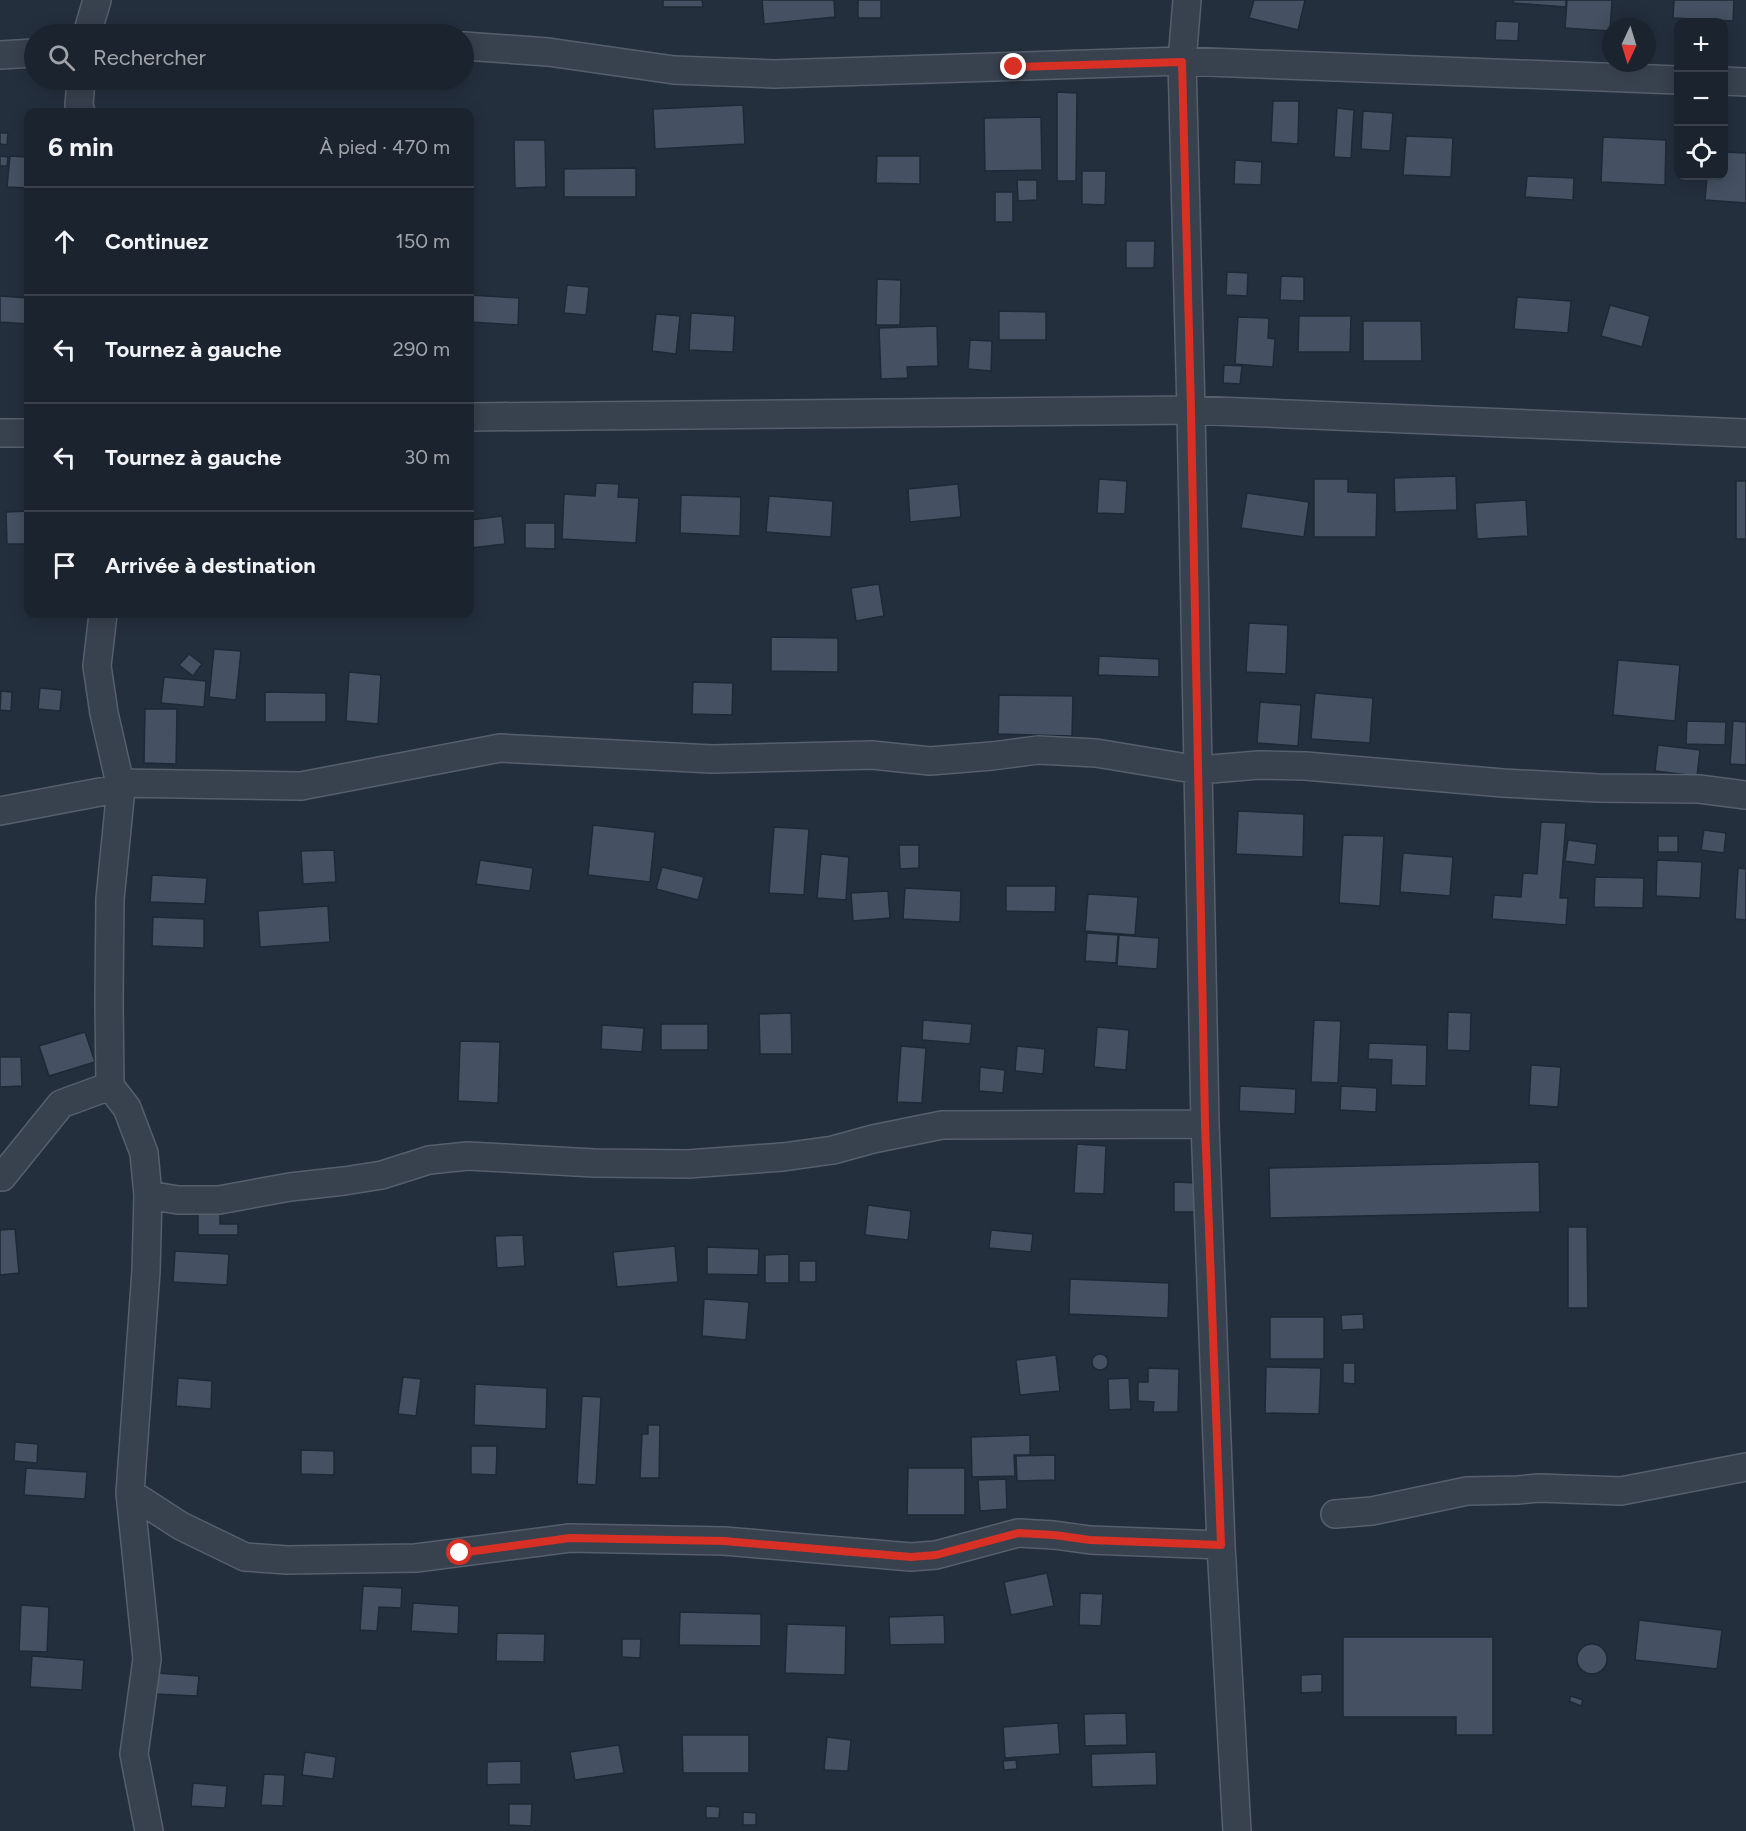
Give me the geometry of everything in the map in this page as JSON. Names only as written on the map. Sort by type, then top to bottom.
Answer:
[{"type":"street","points":[[90,24],[97,0]]},
{"type":"street","points":[[1187,0],[1182,62],[1205,1124],[1221,1545],[1237,1831]]},
{"type":"street","points":[[474,47],[549,52],[674,70],[774,74],[1182,62],[1674,80]]},
{"type":"street","points":[[0,55],[24,54]]},
{"type":"street","points":[[1728,81],[1746,82]]},
{"type":"street","points":[[80,108],[81,90]]},
{"type":"street","points":[[474,417],[1191,410],[1746,433]]},
{"type":"street","points":[[0,433],[24,433]]},
{"type":"street","points":[[103,618],[97,666],[104,713],[120,786],[110,899],[110,1086],[127,1107],[144,1153],[148,1195],[146,1271],[130,1493],[147,1659],[134,1754],[149,1831]]},
{"type":"street","points":[[0,811],[120,786],[302,786],[500,748],[677,758],[872,755],[930,761],[1038,750],[1096,753],[1199,770],[1259,765],[1305,766],[1503,783],[1598,788],[1699,789],[1746,795]]},
{"type":"street","points":[[0,1177],[61,1104],[110,1086]]},
{"type":"street","points":[[148,1195],[178,1200],[219,1200],[290,1186],[382,1175],[429,1160],[468,1156],[594,1163],[688,1164],[783,1157],[833,1150],[873,1138],[942,1125],[1205,1124]]},
{"type":"street","points":[[1335,1514],[1372,1510],[1467,1491],[1539,1488],[1621,1491],[1746,1467]]},
{"type":"street","points":[[130,1493],[181,1526],[245,1557],[286,1560],[416,1558],[570,1538],[724,1541],[911,1557],[936,1555],[1018,1533],[1090,1540],[1221,1545]]},
{"type":"building","points":[[663,0],[702,0],[703,7],[663,7]]},
{"type":"building","points":[[762,0],[834,0],[835,17],[764,24]]},
{"type":"building","points":[[858,0],[881,0],[881,18],[858,18]]},
{"type":"building","points":[[1254,0],[1305,0],[1298,30],[1249,18]]},
{"type":"building","points":[[1514,0],[1566,0],[1566,7],[1513,3]]},
{"type":"building","points":[[1567,0],[1612,0],[1611,18],[1602,18],[1602,30],[1565,28]]},
{"type":"building","points":[[1674,0],[1734,0],[1733,21],[1728,21],[1728,18],[1673,18]]},
{"type":"building","points":[[1496,21],[1519,22],[1518,41],[1495,40]]},
{"type":"building","points":[[1057,92],[1077,93],[1076,181],[1057,181]]},
{"type":"building","points":[[1273,101],[1299,101],[1298,144],[1271,142]]},
{"type":"building","points":[[743,105],[745,144],[655,149],[653,109]]},
{"type":"building","points":[[1337,108],[1354,110],[1351,158],[1334,157]]},
{"type":"building","points":[[1363,111],[1393,113],[1390,151],[1361,149]]},
{"type":"building","points":[[1041,117],[1042,170],[985,171],[984,118]]},
{"type":"building","points":[[0,133],[8,133],[7,145],[0,144]]},
{"type":"building","points":[[1406,136],[1453,138],[1451,177],[1403,175]]},
{"type":"building","points":[[1603,137],[1666,140],[1665,185],[1601,182]]},
{"type":"building","points":[[514,140],[545,140],[546,187],[515,188]]},
{"type":"building","points":[[1728,152],[1746,153],[1746,203],[1705,200],[1707,180],[1728,180]]},
{"type":"building","points":[[0,156],[8,157],[7,166],[0,166]]},
{"type":"building","points":[[10,156],[24,157],[24,188],[7,187]]},
{"type":"building","points":[[877,156],[920,156],[920,184],[876,183]]},
{"type":"building","points":[[1235,160],[1262,162],[1261,185],[1234,184]]},
{"type":"building","points":[[636,168],[636,197],[564,197],[564,169]]},
{"type":"building","points":[[1082,171],[1106,171],[1105,205],[1082,204]]},
{"type":"building","points":[[1527,176],[1574,178],[1573,200],[1525,197]]},
{"type":"building","points":[[1017,180],[1037,180],[1037,200],[1018,201]]},
{"type":"building","points":[[995,192],[1013,192],[1013,222],[995,222]]},
{"type":"building","points":[[1126,241],[1155,241],[1154,268],[1126,268]]},
{"type":"building","points":[[1227,272],[1248,273],[1247,296],[1226,295]]},
{"type":"building","points":[[1281,276],[1304,277],[1304,301],[1280,300]]},
{"type":"building","points":[[877,279],[901,280],[900,325],[876,325]]},
{"type":"building","points":[[567,285],[589,287],[586,315],[564,313]]},
{"type":"building","points":[[474,295],[519,298],[518,325],[474,322]]},
{"type":"building","points":[[0,296],[24,298],[24,324],[0,322]]},
{"type":"building","points":[[1517,297],[1571,301],[1568,333],[1514,329]]},
{"type":"building","points":[[1610,305],[1650,316],[1642,347],[1601,336]]},
{"type":"building","points":[[999,311],[1046,312],[1046,340],[999,340]]},
{"type":"building","points":[[691,313],[735,316],[733,352],[689,350]]},
{"type":"building","points":[[656,314],[680,316],[676,354],[652,351]]},
{"type":"building","points":[[1299,316],[1351,316],[1350,352],[1298,352]]},
{"type":"building","points":[[1238,317],[1269,318],[1268,338],[1275,339],[1273,367],[1235,364]]},
{"type":"building","points":[[1363,321],[1421,321],[1422,361],[1363,361]]},
{"type":"building","points":[[937,326],[938,366],[907,367],[908,378],[881,379],[879,328]]},
{"type":"building","points":[[970,340],[992,341],[991,371],[968,369]]},
{"type":"building","points":[[1224,365],[1242,366],[1240,384],[1223,383]]},
{"type":"building","points":[[1456,476],[1457,510],[1395,512],[1394,478]]},
{"type":"building","points":[[1099,479],[1127,481],[1125,514],[1097,513]]},
{"type":"building","points":[[1314,479],[1348,479],[1348,492],[1377,493],[1376,537],[1314,537]]},
{"type":"building","points":[[1736,481],[1746,481],[1746,539],[1736,539]]},
{"type":"building","points":[[596,483],[619,484],[618,497],[639,498],[636,543],[562,539],[564,494],[595,496]]},
{"type":"building","points":[[958,484],[961,517],[910,522],[908,489]]},
{"type":"building","points":[[1247,493],[1309,502],[1304,537],[1241,528]]},
{"type":"building","points":[[681,495],[741,497],[740,536],[680,533]]},
{"type":"building","points":[[769,496],[833,501],[831,537],[766,532]]},
{"type":"building","points":[[1526,500],[1528,536],[1477,539],[1475,503]]},
{"type":"building","points":[[24,511],[24,544],[7,544],[6,512]]},
{"type":"building","points":[[502,516],[505,544],[474,548],[474,520]]},
{"type":"building","points":[[525,523],[555,523],[555,549],[525,548]]},
{"type":"building","points":[[879,584],[884,616],[856,621],[851,588]]},
{"type":"building","points":[[1249,623],[1288,625],[1286,674],[1246,672]]},
{"type":"building","points":[[771,637],[838,638],[838,672],[771,671]]},
{"type":"building","points":[[214,649],[241,651],[236,700],[209,697]]},
{"type":"building","points":[[189,654],[202,664],[193,676],[179,665]]},
{"type":"building","points":[[1099,656],[1159,659],[1159,677],[1098,675]]},
{"type":"building","points":[[1618,660],[1680,665],[1675,721],[1613,715]]},
{"type":"building","points":[[349,672],[381,675],[378,724],[346,721]]},
{"type":"building","points":[[164,677],[206,681],[204,707],[161,703]]},
{"type":"building","points":[[693,682],[733,683],[732,715],[692,714]]},
{"type":"building","points":[[40,688],[62,690],[60,711],[38,709]]},
{"type":"building","points":[[1,691],[12,692],[11,711],[0,710]]},
{"type":"building","points":[[265,692],[326,693],[326,722],[265,722]]},
{"type":"building","points":[[1315,693],[1373,698],[1370,743],[1311,739]]},
{"type":"building","points":[[999,695],[1073,696],[1072,736],[998,734]]},
{"type":"building","points":[[1260,702],[1301,705],[1298,746],[1257,743]]},
{"type":"building","points":[[145,709],[177,709],[176,764],[144,763]]},
{"type":"building","points":[[1687,721],[1726,722],[1725,745],[1686,744]]},
{"type":"building","points":[[1733,721],[1746,722],[1746,765],[1730,764]]},
{"type":"building","points":[[1658,745],[1700,750],[1697,776],[1655,771]]},
{"type":"building","points":[[1238,811],[1304,814],[1303,857],[1236,854]]},
{"type":"building","points":[[1541,822],[1566,823],[1560,898],[1568,898],[1566,925],[1492,919],[1494,895],[1521,897],[1523,873],[1537,874]]},
{"type":"building","points":[[593,825],[655,832],[650,882],[588,875]]},
{"type":"building","points":[[774,827],[809,829],[804,895],[769,893]]},
{"type":"building","points":[[1704,830],[1726,833],[1724,853],[1701,850]]},
{"type":"building","points":[[1343,835],[1384,836],[1380,906],[1339,903]]},
{"type":"building","points":[[1658,836],[1678,836],[1678,852],[1658,852]]},
{"type":"building","points":[[1568,840],[1597,844],[1595,865],[1565,861]]},
{"type":"building","points":[[899,845],[919,845],[919,868],[900,869]]},
{"type":"building","points":[[334,850],[336,882],[303,884],[301,851]]},
{"type":"building","points":[[1403,853],[1453,857],[1450,896],[1400,892]]},
{"type":"building","points":[[821,854],[849,857],[846,900],[817,898]]},
{"type":"building","points":[[480,860],[533,868],[530,891],[476,884]]},
{"type":"building","points":[[1657,860],[1702,862],[1700,898],[1656,896]]},
{"type":"building","points":[[662,867],[704,877],[698,900],[656,889]]},
{"type":"building","points":[[1738,868],[1746,869],[1746,920],[1735,919]]},
{"type":"building","points":[[152,875],[207,878],[205,904],[150,902]]},
{"type":"building","points":[[1595,877],[1644,878],[1643,908],[1594,907]]},
{"type":"building","points":[[1006,886],[1056,886],[1055,912],[1006,911]]},
{"type":"building","points":[[905,888],[961,891],[960,922],[903,919]]},
{"type":"building","points":[[888,891],[890,918],[853,921],[851,893]]},
{"type":"building","points":[[1088,894],[1138,897],[1135,935],[1085,931]]},
{"type":"building","points":[[328,906],[330,942],[260,947],[258,911]]},
{"type":"building","points":[[153,917],[204,919],[204,948],[152,946]]},
{"type":"building","points":[[1087,933],[1118,935],[1116,963],[1085,961]]},
{"type":"building","points":[[1119,935],[1159,938],[1157,969],[1117,966]]},
{"type":"building","points":[[1448,1012],[1471,1013],[1470,1051],[1447,1050]]},
{"type":"building","points":[[791,1013],[792,1054],[760,1054],[759,1014]]},
{"type":"building","points":[[923,1020],[972,1024],[970,1044],[922,1040]]},
{"type":"building","points":[[1314,1020],[1341,1021],[1338,1083],[1311,1082]]},
{"type":"building","points":[[661,1024],[708,1024],[708,1050],[661,1050]]},
{"type":"building","points":[[602,1025],[644,1028],[642,1052],[601,1049]]},
{"type":"building","points":[[1097,1027],[1129,1030],[1126,1070],[1094,1067]]},
{"type":"building","points":[[85,1032],[95,1062],[49,1076],[39,1046]]},
{"type":"building","points":[[460,1041],[500,1042],[498,1103],[458,1101]]},
{"type":"building","points":[[1369,1043],[1427,1045],[1426,1086],[1391,1085],[1392,1060],[1368,1059]]},
{"type":"building","points":[[901,1046],[926,1048],[922,1103],[897,1102]]},
{"type":"building","points":[[1017,1046],[1045,1049],[1043,1074],[1015,1071]]},
{"type":"building","points":[[0,1057],[21,1057],[22,1086],[0,1087]]},
{"type":"building","points":[[1531,1065],[1561,1067],[1558,1107],[1529,1105]]},
{"type":"building","points":[[980,1067],[1005,1070],[1003,1093],[979,1091]]},
{"type":"building","points":[[1240,1086],[1296,1089],[1295,1114],[1239,1111]]},
{"type":"building","points":[[1341,1086],[1377,1088],[1376,1112],[1340,1110]]},
{"type":"building","points":[[1077,1144],[1106,1146],[1104,1194],[1074,1193]]},
{"type":"building","points":[[1539,1162],[1540,1212],[1270,1218],[1269,1168]]},
{"type":"building","points":[[1174,1182],[1200,1183],[1199,1212],[1174,1212]]},
{"type":"building","points":[[868,1205],[911,1211],[908,1240],[865,1235]]},
{"type":"building","points":[[198,1209],[220,1209],[220,1224],[238,1224],[238,1235],[198,1235]]},
{"type":"building","points":[[1568,1227],[1587,1227],[1588,1308],[1568,1308]]},
{"type":"building","points":[[15,1229],[19,1273],[0,1275],[0,1230]]},
{"type":"building","points":[[991,1230],[1033,1234],[1031,1252],[989,1248]]},
{"type":"building","points":[[523,1235],[525,1266],[497,1268],[495,1236]]},
{"type":"building","points":[[675,1246],[678,1282],[617,1287],[613,1252]]},
{"type":"building","points":[[707,1247],[759,1249],[758,1275],[707,1274]]},
{"type":"building","points":[[175,1251],[229,1254],[227,1285],[173,1282]]},
{"type":"building","points":[[789,1254],[789,1283],[765,1283],[765,1255]]},
{"type":"building","points":[[799,1261],[816,1261],[816,1282],[799,1282]]},
{"type":"building","points":[[1070,1279],[1169,1283],[1168,1318],[1069,1314]]},
{"type":"building","points":[[704,1299],[749,1302],[746,1340],[702,1336]]},
{"type":"building","points":[[1363,1314],[1364,1329],[1342,1330],[1341,1315]]},
{"type":"building","points":[[1270,1317],[1324,1317],[1324,1359],[1270,1359]]},
{"type":"building","points":[[1097,1354],[1103,1354],[1108,1362],[1106,1368],[1097,1370],[1092,1365],[1092,1359]]},
{"type":"building","points":[[1056,1355],[1060,1391],[1020,1395],[1016,1360]]},
{"type":"building","points":[[1343,1363],[1355,1363],[1355,1384],[1343,1383]]},
{"type":"building","points":[[1266,1367],[1321,1368],[1319,1414],[1265,1413]]},
{"type":"building","points":[[1148,1368],[1179,1369],[1178,1412],[1153,1412],[1154,1402],[1138,1401],[1138,1382],[1148,1382]]},
{"type":"building","points":[[403,1377],[421,1379],[416,1416],[398,1414]]},
{"type":"building","points":[[178,1378],[212,1381],[211,1409],[176,1406]]},
{"type":"building","points":[[1129,1378],[1131,1409],[1109,1410],[1108,1379]]},
{"type":"building","points":[[475,1384],[547,1388],[546,1429],[474,1425]]},
{"type":"building","points":[[582,1396],[601,1397],[596,1485],[577,1484]]},
{"type":"building","points":[[648,1425],[660,1425],[659,1478],[640,1478],[642,1434],[648,1434]]},
{"type":"building","points":[[1030,1435],[1030,1455],[1014,1455],[1015,1476],[972,1477],[971,1437]]},
{"type":"building","points":[[15,1442],[38,1444],[37,1463],[14,1461]]},
{"type":"building","points":[[471,1446],[497,1446],[496,1475],[471,1474]]},
{"type":"building","points":[[301,1450],[334,1451],[334,1475],[301,1474]]},
{"type":"building","points":[[1055,1455],[1055,1480],[1017,1481],[1016,1456]]},
{"type":"building","points":[[26,1468],[87,1472],[85,1499],[24,1495]]},
{"type":"building","points":[[908,1468],[965,1468],[965,1515],[907,1515]]},
{"type":"building","points":[[1006,1479],[1007,1509],[980,1511],[978,1480]]},
{"type":"building","points":[[1047,1573],[1054,1606],[1011,1615],[1004,1582]]},
{"type":"building","points":[[363,1586],[402,1588],[401,1608],[379,1607],[377,1631],[360,1630]]},
{"type":"building","points":[[1080,1593],[1103,1594],[1101,1626],[1079,1625]]},
{"type":"building","points":[[413,1603],[459,1606],[458,1634],[411,1631]]},
{"type":"building","points":[[21,1605],[49,1607],[47,1652],[19,1651]]},
{"type":"building","points":[[680,1612],[761,1614],[761,1646],[679,1645]]},
{"type":"building","points":[[944,1615],[945,1644],[890,1645],[889,1617]]},
{"type":"building","points":[[1639,1620],[1722,1630],[1717,1669],[1635,1660]]},
{"type":"building","points":[[787,1624],[846,1626],[845,1675],[785,1673]]},
{"type":"building","points":[[497,1633],[545,1634],[544,1662],[496,1661]]},
{"type":"building","points":[[1343,1637],[1493,1637],[1493,1735],[1456,1735],[1456,1717],[1343,1717]]},
{"type":"building","points":[[622,1639],[641,1639],[640,1658],[622,1657]]},
{"type":"building","points":[[1592,1644],[1603,1648],[1607,1659],[1603,1670],[1592,1674],[1581,1670],[1577,1659],[1581,1648]]},
{"type":"building","points":[[32,1656],[84,1660],[82,1690],[30,1687]]},
{"type":"building","points":[[157,1673],[199,1676],[197,1696],[155,1694]]},
{"type":"building","points":[[1322,1674],[1322,1692],[1301,1693],[1301,1675]]},
{"type":"building","points":[[1571,1696],[1583,1700],[1581,1706],[1569,1701]]},
{"type":"building","points":[[1126,1713],[1127,1745],[1085,1746],[1084,1714]]},
{"type":"building","points":[[1058,1723],[1060,1754],[1005,1758],[1003,1727]]},
{"type":"building","points":[[682,1735],[749,1735],[749,1773],[683,1773]]},
{"type":"building","points":[[827,1737],[851,1740],[848,1771],[824,1770]]},
{"type":"building","points":[[619,1745],[624,1773],[575,1780],[570,1752]]},
{"type":"building","points":[[305,1752],[336,1757],[333,1779],[302,1775]]},
{"type":"building","points":[[1156,1752],[1157,1785],[1092,1787],[1091,1754]]},
{"type":"building","points":[[1016,1760],[1017,1769],[1004,1770],[1003,1761]]},
{"type":"building","points":[[521,1761],[521,1784],[487,1785],[487,1762]]},
{"type":"building","points":[[264,1774],[285,1775],[283,1806],[261,1805]]},
{"type":"building","points":[[193,1783],[227,1786],[225,1808],[191,1806]]},
{"type":"building","points":[[509,1804],[532,1804],[531,1826],[509,1825]]},
{"type":"building","points":[[706,1806],[720,1807],[719,1818],[706,1818]]},
{"type":"building","points":[[743,1812],[756,1813],[756,1825],[743,1825]]},
{"type":"route","points":[[460,1553],[570,1538],[724,1541],[911,1557],[936,1555],[1018,1533],[1090,1540],[1221,1545],[1205,1124],[1182,62],[1014,67]]}]
